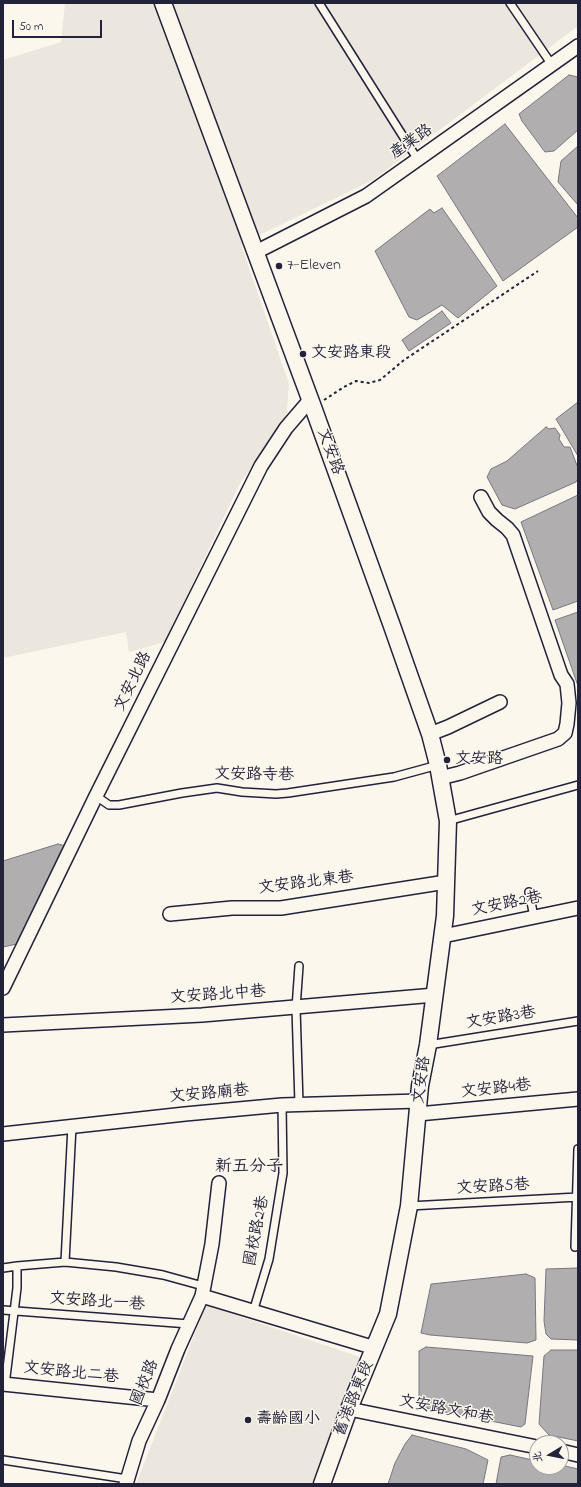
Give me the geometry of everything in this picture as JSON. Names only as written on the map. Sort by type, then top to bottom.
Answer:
[{"type":"street","points":[[163,3],[256,252]]},
{"type":"street","name":"產業路","points":[[256,252],[366,196],[578,46]]},
{"type":"street","name":"文安路","points":[[256,252],[430,734],[448,821],[445,916],[428,1045],[420,1086],[409,1206],[388,1314]]},
{"type":"street","name":"文安北路","points":[[3,988],[96,796],[260,466],[286,428],[312,404]]},
{"type":"street","points":[[439,772],[460,773],[558,739],[565,733],[567,724],[569,703],[567,684],[562,675],[512,535],[507,528],[489,512],[481,497]]},
{"type":"street","points":[[430,734],[500,702]]},
{"type":"street","name":"文安路北東巷","points":[[170,914],[232,908],[281,908],[446,882]]},
{"type":"street","name":"文安路2巷","points":[[442,936],[578,908]]},
{"type":"street","name":"文安路北中巷","points":[[3,1025],[202,1015],[435,995]]},
{"type":"street","name":"文安路4巷","points":[[419,1108],[578,1098]]},
{"type":"street","name":"文安路廟巷","points":[[3,1134],[282,1105],[299,1104],[419,1108]]},
{"type":"street","name":"國校路","points":[[126,1481],[139,1442],[158,1400],[202,1291],[212,1244],[219,1182]]},
{"type":"street","points":[[202,1291],[253,1312],[375,1348]]},
{"type":"street","name":"舊港路東段","points":[[322,1484],[349,1409],[388,1314]]},
{"type":"street","name":"文安路北二巷","points":[[4,1384],[158,1400]]},
{"type":"street","name":"文安路文和巷","points":[[349,1409],[529,1445]]},
{"type":"lane","points":[[319,3],[418,160]]},
{"type":"lane","points":[[510,3],[552,65]]},
{"type":"lane","name":"文安路寺巷","points":[[96,796],[109,805],[119,805],[217,788],[276,794],[394,776],[439,772]]},
{"type":"lane","points":[[448,821],[578,785]]},
{"type":"lane","points":[[529,892],[534,917]]},
{"type":"lane","points":[[299,966],[296,1008],[299,1104]]},
{"type":"lane","name":"文安路3巷","points":[[428,1045],[578,1021]]},
{"type":"lane","name":"國校路2巷","points":[[253,1312],[269,1259],[283,1173],[282,1105]]},
{"type":"lane","points":[[65,1262],[72,1126]]},
{"type":"lane","points":[[575,1247],[578,1149]]},
{"type":"lane","name":"文安路5巷","points":[[409,1206],[577,1197]]},
{"type":"lane","points":[[3,1268],[65,1262],[124,1268],[163,1275],[202,1291]]},
{"type":"lane","points":[[4,1384],[17,1288],[17,1266]]},
{"type":"lane","name":"文安路北一巷","points":[[3,1310],[189,1324]]},
{"type":"lane","points":[[3,1460],[126,1481]]},
{"type":"path","points":[[312,404],[356,381],[369,383],[380,380],[404,360],[538,271]]},
{"type":"shaded area","points":[[65,3],[578,3],[578,26],[373,180],[241,244],[289,384],[286,421],[240,483],[165,642],[129,652],[126,632],[3,658],[3,60],[61,42]]},
{"type":"shaded area","points":[[569,75],[578,77],[578,130],[554,151],[545,152],[522,121],[519,114]]},
{"type":"shaded area","points":[[505,124],[578,218],[578,227],[503,281],[437,176]]},
{"type":"shaded area","points":[[578,146],[578,205],[558,182],[561,161]]},
{"type":"shaded area","points":[[442,208],[497,286],[458,318],[442,305],[417,320],[409,317],[375,251],[430,209],[434,213]]},
{"type":"shaded area","points":[[442,311],[451,323],[409,351],[402,340]]},
{"type":"shaded area","points":[[578,402],[578,456],[556,419]]},
{"type":"shaded area","points":[[546,427],[549,429],[555,428],[560,435],[559,439],[564,447],[570,447],[578,468],[578,478],[576,482],[515,509],[502,505],[487,477],[491,469],[507,461]]},
{"type":"shaded area","points":[[578,495],[578,601],[553,610],[521,522]]},
{"type":"shaded area","points":[[578,612],[578,686],[555,620]]},
{"type":"shaded area","points":[[58,844],[66,846],[17,944],[3,947],[3,861]]},
{"type":"shaded area","points":[[578,1268],[578,1340],[551,1339],[546,1334],[544,1321],[546,1269]]},
{"type":"shaded area","points":[[526,1274],[535,1278],[536,1340],[527,1343],[421,1333],[431,1284]]},
{"type":"shaded area","name":"壽齡國小","points":[[206,1305],[360,1357],[312,1484],[136,1484]]},
{"type":"shaded area","points":[[426,1347],[533,1356],[525,1424],[521,1427],[425,1408],[419,1405],[419,1351]]},
{"type":"shaded area","points":[[551,1350],[578,1350],[578,1441],[569,1439],[569,1435],[549,1435],[539,1424],[544,1356]]},
{"type":"shaded area","points":[[412,1435],[466,1449],[488,1460],[483,1484],[388,1484],[395,1463],[405,1444]]},
{"type":"shaded area","points":[[510,1455],[529,1459],[529,1475],[569,1475],[569,1467],[578,1469],[578,1484],[496,1484],[501,1457]]},
{"type":"place","name":"7-Eleven","points":[[279,266]]},
{"type":"place","name":"文安路東段","points":[[303,354]]},
{"type":"place","name":"文安路","points":[[447,760]]},
{"type":"place","name":"壽齡國小","points":[[248,1420]]},
{"type":"district","name":"新五分子","points":[[249,1168]]}]
